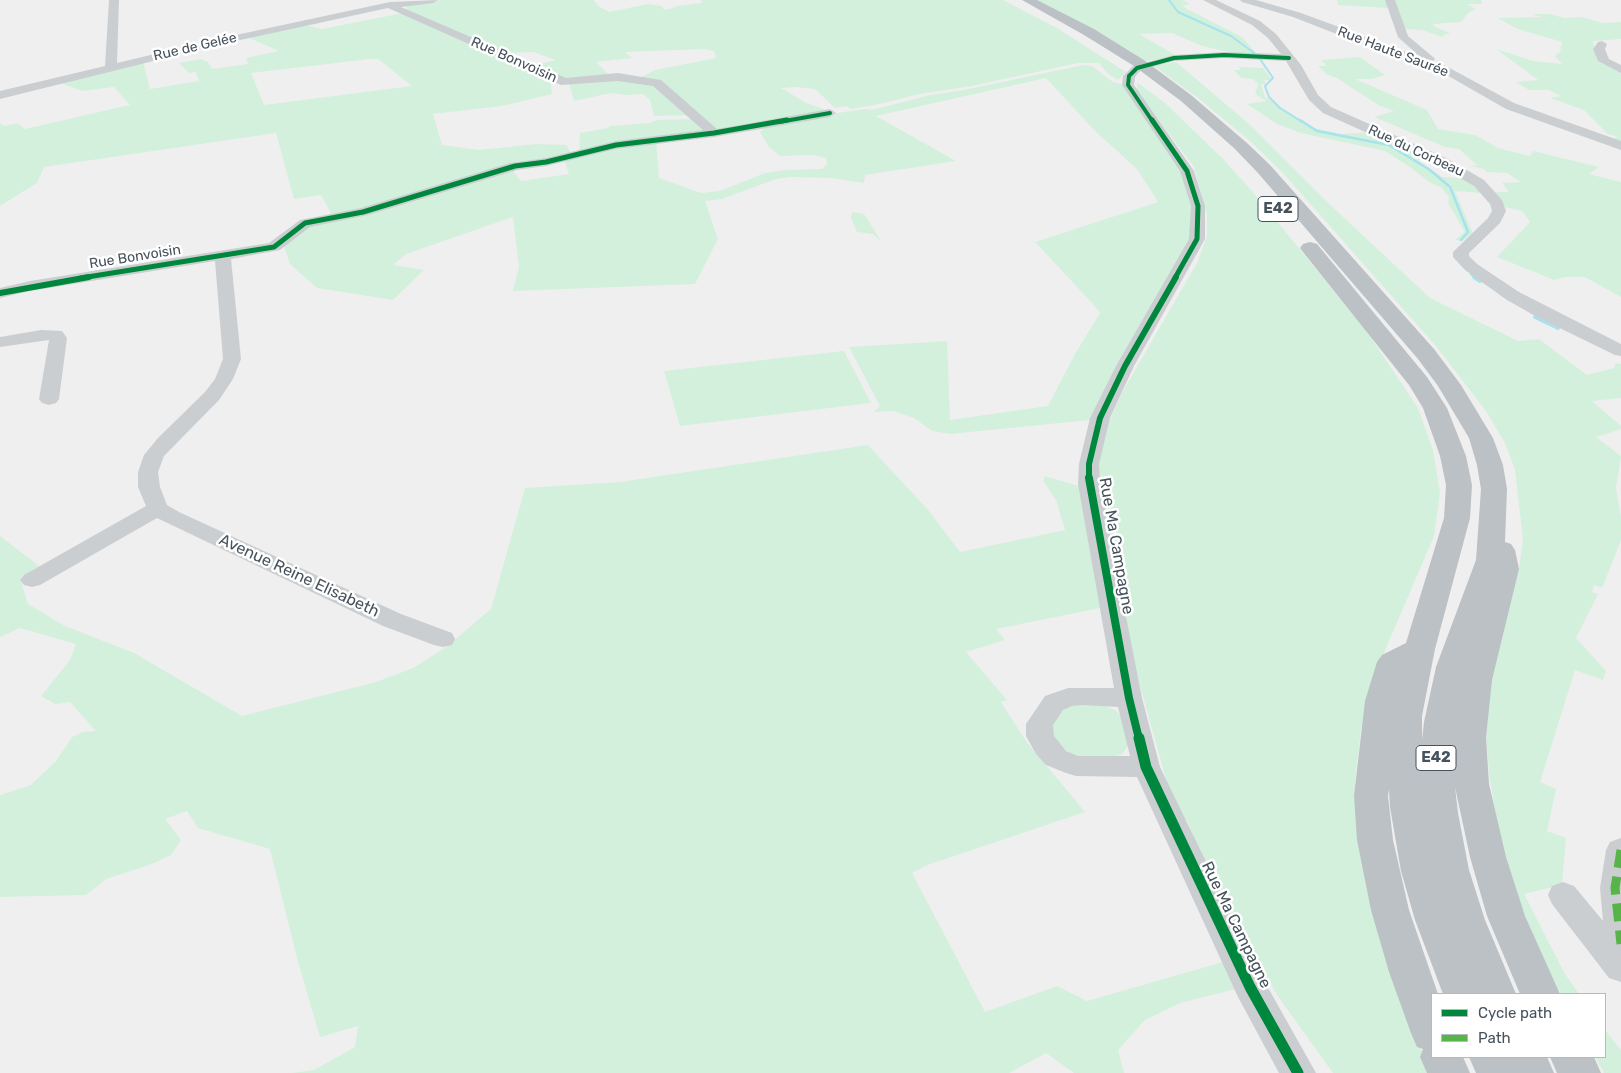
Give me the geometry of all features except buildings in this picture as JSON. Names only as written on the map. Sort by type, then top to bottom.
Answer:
[{"type":"highway","name":"E42","points":[[1011,0],[1142,72],[1198,124],[1244,170],[1396,352],[1435,408],[1453,456],[1459,485],[1457,518],[1420,649],[1406,716],[1404,757],[1408,807],[1420,871],[1434,920],[1463,993]]},
{"type":"highway","name":"E42","points":[[1028,0],[1089,32],[1216,124],[1264,169],[1444,377],[1469,415],[1481,438],[1490,465],[1494,489],[1490,560],[1452,667],[1440,722],[1436,762],[1440,813],[1450,870],[1466,920],[1496,993]]},
{"type":"highway","points":[[1493,520],[1505,569],[1476,680],[1469,737],[1472,784],[1488,857],[1506,916],[1540,993]]},
{"type":"highway","points":[[1420,649],[1393,662],[1380,701],[1371,796],[1375,840],[1390,910],[1409,972],[1431,1031]]},
{"type":"highway","points":[[1442,1058],[1449,1073]]},
{"type":"highway","points":[[1490,1058],[1498,1073]]},
{"type":"highway","points":[[1525,1058],[1532,1073]]},
{"type":"highway","points":[[1572,1058],[1580,1073]]},
{"type":"street","points":[[111,67],[114,0]]},
{"type":"street","name":"Rue de Gelée","points":[[0,95],[222,40],[389,3],[433,0]]},
{"type":"street","name":"Rue du Corbeau","points":[[1208,0],[1262,27],[1272,36],[1289,58],[1313,97],[1327,110],[1441,161],[1479,183],[1497,203],[1499,211],[1495,220],[1461,252],[1461,257],[1471,267],[1513,296],[1543,313],[1621,351]]},
{"type":"street","name":"Rue Haute Saurée","points":[[1245,0],[1297,15],[1389,51],[1442,68],[1510,106],[1621,146]]},
{"type":"street","points":[[1285,0],[1297,15]]},
{"type":"street","points":[[1390,0],[1403,37],[1442,68]]},
{"type":"street","name":"Rue Bonvoisin","points":[[389,3],[564,82],[618,78],[657,83],[714,133]]},
{"type":"street","points":[[1602,44],[1599,48],[1604,61],[1621,70]]},
{"type":"street","name":"Rue Ma Campagne","points":[[1289,58],[1224,55],[1174,58],[1137,68],[1129,76],[1128,85],[1187,171],[1198,206],[1197,239],[1125,366],[1100,418],[1089,464],[1089,484],[1129,698],[1146,767],[1250,988],[1298,1073]]},
{"type":"street","points":[[1602,56],[1621,56]]},
{"type":"street","points":[[714,133],[830,113]]},
{"type":"street","name":"Rue Bonvoisin","points":[[0,293],[30,286],[274,247],[305,224],[363,212],[515,166],[546,162],[616,145],[714,133]]},
{"type":"street","points":[[32,580],[158,508],[149,487],[148,472],[154,455],[212,396],[224,379],[232,359],[223,256]]},
{"type":"street","points":[[0,342],[41,335],[56,335],[58,338],[49,399]]},
{"type":"street","name":"Avenue Reine Elisabeth","points":[[158,508],[171,517],[392,620],[443,639]]},
{"type":"street","points":[[1129,698],[1068,697],[1054,703],[1039,724],[1040,736],[1046,747],[1056,758],[1076,766],[1146,767]]},
{"type":"street","points":[[1621,850],[1614,888],[1621,944]]},
{"type":"street","points":[[1563,896],[1621,968]]},
{"type":"green space","points":[[440,0],[594,0],[598,6],[609,12],[648,4],[662,6],[664,10],[677,6],[702,3],[701,0],[1003,0],[1057,28],[1126,72],[1118,80],[1108,74],[1099,63],[1078,63],[972,86],[920,94],[850,109],[847,106],[835,108],[815,89],[781,88],[806,103],[824,109],[823,113],[715,132],[658,82],[638,79],[655,70],[716,58],[714,51],[705,49],[625,52],[632,58],[596,62],[611,77],[571,81],[532,66],[556,60],[533,52],[502,53],[407,10],[406,6]]},
{"type":"green space","points":[[1036,0],[1183,0],[1190,4],[1182,6],[1242,37],[1258,55],[1242,55],[1202,46],[1172,33],[1139,34],[1177,56],[1146,61],[1094,29]]},
{"type":"green space","points":[[1337,0],[1387,0],[1387,8],[1338,5]]},
{"type":"green space","points":[[1393,0],[1481,0],[1482,4],[1467,4],[1476,9],[1468,13],[1461,22],[1434,24],[1433,26],[1450,33],[1442,36],[1444,38],[1423,30],[1403,29]]},
{"type":"green space","points":[[403,13],[562,82],[551,84],[552,94],[502,106],[433,114],[442,145],[479,150],[536,144],[566,145],[571,153],[324,218],[331,213],[321,195],[294,199],[276,133],[44,167],[37,183],[0,206],[0,123],[4,126],[18,123],[25,129],[130,105],[114,87],[82,91],[58,82],[143,61],[150,89],[199,81],[196,72],[189,73],[179,63],[201,59],[208,62],[212,69],[248,64],[246,58],[279,51],[247,37],[304,25],[322,29]],"holes":[[[378,59],[412,86],[264,105],[251,73]]]},
{"type":"green space","points":[[1550,14],[1564,18],[1582,17],[1603,23],[1621,22],[1621,39],[1593,41],[1595,54],[1599,61],[1621,71],[1621,144],[1609,140],[1618,137],[1608,134],[1584,110],[1550,98],[1561,96],[1549,90],[1529,90],[1516,82],[1538,80],[1496,49],[1533,61],[1562,64],[1555,56],[1560,52],[1562,42],[1518,29],[1497,18],[1544,17],[1532,15]]},
{"type":"green space","points":[[1360,57],[1385,75],[1372,79],[1355,79],[1427,110],[1438,129],[1475,135],[1498,148],[1530,156],[1533,151],[1599,167],[1589,174],[1621,182],[1621,297],[1585,277],[1566,277],[1554,280],[1497,257],[1530,222],[1522,211],[1505,207],[1494,192],[1509,192],[1502,183],[1521,182],[1507,173],[1487,172],[1484,169],[1470,166],[1477,165],[1459,149],[1445,147],[1374,117],[1394,111],[1380,106],[1337,78],[1328,75],[1318,66],[1327,66],[1321,60]]},
{"type":"green space","points":[[1176,62],[1248,123],[1325,200],[1430,298],[1518,341],[1539,339],[1587,375],[1614,368],[1615,363],[1621,364],[1621,398],[1592,401],[1621,426],[1621,429],[1596,437],[1621,456],[1616,487],[1621,517],[1621,540],[1602,588],[1594,585],[1592,592],[1598,594],[1576,638],[1606,671],[1603,680],[1575,670],[1540,782],[1556,789],[1547,831],[1566,838],[1562,885],[1524,894],[1565,974],[1578,993],[1560,993],[1515,893],[1501,846],[1490,780],[1484,715],[1502,620],[1519,569],[1523,539],[1515,470],[1505,443],[1486,411],[1435,345],[1283,173],[1251,142],[1198,98],[1154,66]]},
{"type":"green space","points":[[1083,65],[1092,66],[1113,82],[1124,85],[1180,163],[1197,209],[1191,241],[1090,420],[950,434],[932,431],[914,418],[893,411],[874,412],[880,406],[849,347],[947,341],[950,420],[1048,406],[1075,354],[1100,313],[1035,242],[1158,202],[1137,169],[1095,131],[1046,78],[876,116],[956,161],[865,175],[864,183],[831,178],[790,177],[776,179],[722,199],[705,201],[718,239],[695,284],[513,291],[519,267],[513,217],[406,254],[393,265],[424,270],[393,300],[317,288],[290,264],[285,249],[285,245],[308,226],[511,168],[521,181],[569,174],[564,159],[597,151],[656,141],[659,178],[701,193],[720,191],[765,173],[786,170],[822,169],[827,164],[826,158],[814,155],[780,156],[769,147],[760,132],[770,123],[865,109],[872,110],[930,95],[964,90]]},
{"type":"green space","points":[[1239,67],[1263,68],[1272,80],[1264,80],[1266,84],[1261,84],[1265,97],[1314,128],[1341,134],[1369,132],[1427,158],[1418,160],[1442,177],[1465,178],[1481,193],[1455,191],[1473,234],[1462,241],[1455,240],[1465,232],[1448,203],[1449,197],[1442,188],[1429,182],[1385,151],[1301,133],[1277,124],[1247,104],[1267,101],[1255,94],[1258,84],[1253,79],[1241,78],[1234,70],[1240,70]]},
{"type":"green space","points":[[603,79],[656,84],[690,115],[654,116],[650,100],[643,94],[626,95],[611,93],[574,101],[569,83]]},
{"type":"green space","points":[[1137,82],[1165,103],[1223,159],[1252,191],[1365,329],[1418,408],[1433,450],[1440,493],[1434,536],[1374,676],[1361,729],[1355,781],[1359,843],[1397,991],[1431,1073],[1333,1073],[1279,998],[1233,923],[1202,858],[1187,820],[1178,822],[1125,632],[1098,493],[1098,457],[1105,431],[1123,391],[1197,263],[1207,236],[1207,214],[1194,167],[1137,91]]},
{"type":"green space","points":[[693,119],[711,132],[579,152],[580,133],[610,126],[649,123],[657,120]]},
{"type":"green space","points":[[852,212],[864,214],[881,241],[873,234],[857,232],[851,218]]},
{"type":"green space","points":[[844,351],[871,403],[680,426],[664,371]]},
{"type":"green space","points":[[868,445],[929,511],[960,552],[1065,530],[1056,500],[1044,482],[1044,476],[1079,486],[1100,608],[996,629],[1005,640],[966,652],[1007,700],[1001,702],[1026,741],[1085,812],[930,864],[912,873],[985,1012],[1057,986],[1087,1001],[1223,962],[1240,988],[1180,1003],[1145,1020],[1118,1050],[1124,1073],[1074,1073],[1046,1053],[1009,1073],[292,1073],[314,1070],[355,1047],[358,1026],[320,1037],[298,962],[270,849],[198,828],[187,811],[165,819],[181,840],[171,855],[152,864],[106,879],[86,895],[0,897],[0,795],[31,785],[56,761],[72,737],[83,732],[96,731],[70,702],[55,704],[41,696],[70,660],[76,644],[20,628],[0,637],[0,536],[39,566],[20,578],[28,604],[65,626],[134,653],[242,716],[376,682],[413,668],[445,648],[491,609],[525,488],[620,482]]},
{"type":"green space","points":[[1069,703],[1099,703],[1115,710],[1129,724],[1132,740],[1122,754],[1102,760],[1079,758],[1059,746],[1049,729],[1054,712]]},
{"type":"green space","points":[[1606,1031],[1621,1050],[1621,1073],[1604,1073],[1596,1058],[1606,1058]]},
{"type":"waterway","points":[[1169,0],[1178,12],[1231,36],[1254,53]]},
{"type":"waterway","points":[[1260,59],[1273,78],[1265,86],[1269,97],[1280,108],[1302,122]]},
{"type":"waterway","points":[[1300,120],[1317,131],[1389,145],[1430,170],[1450,187],[1468,232],[1461,240]]},
{"type":"waterway","points":[[1471,274],[1476,278]]},
{"type":"waterway","points":[[1474,277],[1480,281]]},
{"type":"waterway","points":[[1535,317],[1558,328]]},
{"type":"marked path","points":[[1621,850],[1615,888],[1621,944]]},
{"type":"cycle path","points":[[1289,58],[1224,55],[1174,58],[1137,68],[1129,76],[1128,85],[1187,171],[1198,206],[1197,239],[1125,366],[1100,418],[1089,464],[1089,484],[1129,698],[1146,767],[1250,987],[1298,1073]]},
{"type":"cycle path","points":[[0,293],[30,286],[274,247],[305,223],[363,212],[515,166],[546,162],[616,145],[714,133],[830,113]]}]
